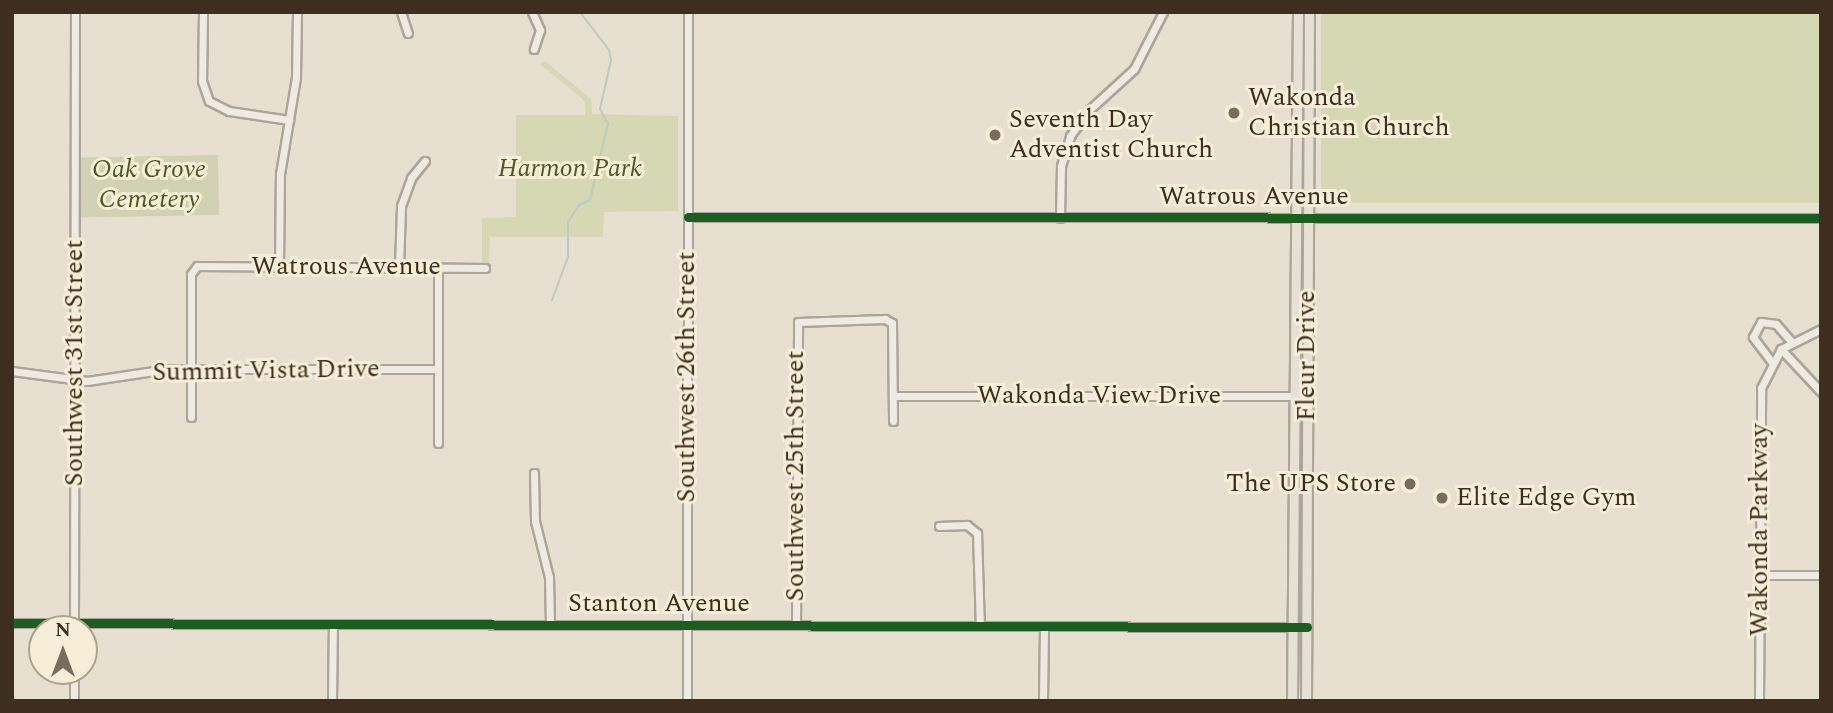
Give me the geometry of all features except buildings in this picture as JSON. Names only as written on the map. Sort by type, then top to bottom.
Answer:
[{"type":"main road","name":"Fleur Drive","points":[[1292,701],[1298,12]]},
{"type":"main road","name":"Fleur Drive","points":[[1306,701],[1306,396],[1311,218],[1309,12]]},
{"type":"street","name":"Southwest 31st Street","points":[[74,615],[75,12]]},
{"type":"street","points":[[203,12],[203,87],[214,105],[229,111],[289,120]]},
{"type":"street","points":[[279,266],[280,174],[298,53],[297,12]]},
{"type":"street","points":[[401,12],[408,33]]},
{"type":"street","points":[[532,12],[540,30],[534,49]]},
{"type":"street","name":"Southwest 26th Street","points":[[687,701],[688,12]]},
{"type":"street","points":[[1060,218],[1061,166],[1070,136],[1089,110],[1134,69],[1163,12]]},
{"type":"street","points":[[399,267],[401,206],[411,178],[425,161]]},
{"type":"street","name":"Watrous Avenue","points":[[688,217],[1821,218]]},
{"type":"street","name":"Watrous Avenue","points":[[191,368],[191,274],[197,266],[485,268]]},
{"type":"street","points":[[438,267],[438,443]]},
{"type":"street","name":"Southwest 25th Street","points":[[796,625],[796,326],[802,319],[885,319],[892,323],[892,396]]},
{"type":"street","points":[[1771,361],[1753,337],[1761,322],[1776,324],[1791,341]]},
{"type":"street","name":"Wakonda Parkway","points":[[1759,701],[1761,388],[1771,361],[1781,349],[1791,341],[1821,329]]},
{"type":"street","points":[[1781,349],[1821,392]]},
{"type":"street","name":"Summit Vista Drive","points":[[12,372],[100,381],[191,368],[438,369]]},
{"type":"street","points":[[191,368],[191,416]]},
{"type":"street","points":[[892,396],[893,421]]},
{"type":"street","name":"Wakonda View Drive","points":[[892,396],[1306,396]]},
{"type":"street","points":[[534,473],[535,521],[549,577],[550,625]]},
{"type":"street","points":[[939,526],[967,525],[977,533],[980,626]]},
{"type":"street","points":[[1760,575],[1821,575]]},
{"type":"street","points":[[332,701],[333,624]]},
{"type":"street","name":"Stanton Avenue","points":[[98,626],[1307,627]]},
{"type":"street","points":[[1044,626],[1044,701]]},
{"type":"green space","points":[[1321,12],[1821,12],[1821,203],[1321,203]]},
{"type":"green space","name":"Harmon Park","points":[[545,61],[591,99],[592,114],[678,116],[678,211],[604,212],[603,237],[490,237],[489,263],[482,263],[482,218],[516,217],[516,115],[585,115],[585,101],[540,64]]},
{"type":"green space","name":"Oak Grove Cemetery","points":[[218,155],[219,215],[80,217],[79,157]]},
{"type":"waterway","points":[[552,300],[568,257],[568,222],[579,205],[590,200],[608,124],[600,109],[611,60],[609,50],[580,12]]},
{"type":"cycle path","points":[[688,217],[1821,218]]},
{"type":"cycle path","points":[[12,623],[1307,627]]},
{"type":"place","name":"Wakonda Christian Church","points":[[1234,113]]},
{"type":"place","name":"Seventh Day Adventist Church","points":[[995,135]]},
{"type":"place","name":"The UPS Store","points":[[1410,484]]},
{"type":"place","name":"Elite Edge Gym","points":[[1442,498]]}]
